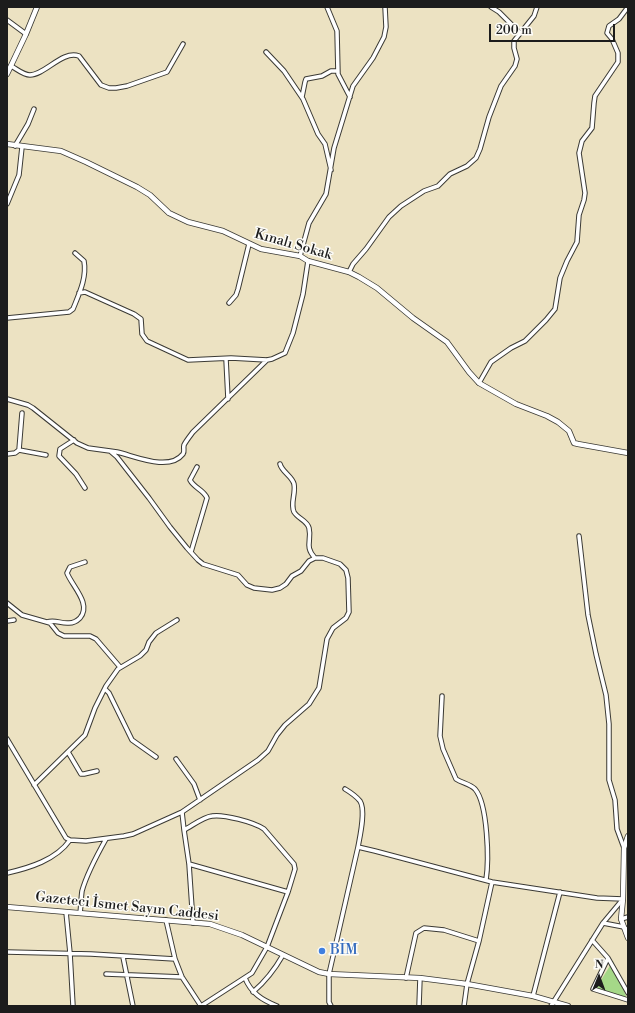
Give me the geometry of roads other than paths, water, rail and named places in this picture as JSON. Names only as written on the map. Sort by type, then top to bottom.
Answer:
[{"type":"street","points":[[7,74],[37,7]]},
{"type":"street","points":[[327,7],[337,31],[338,71],[350,98]]},
{"type":"street","points":[[300,256],[309,223],[326,194],[334,148],[353,86],[373,58],[384,37],[386,22],[385,7]]},
{"type":"street","points":[[491,7],[499,12],[520,33]]},
{"type":"street","points":[[349,272],[353,264],[389,217],[401,206],[424,191],[438,186],[450,174],[467,166],[476,158],[501,86],[515,66],[517,59],[514,45],[516,37],[534,16],[538,7]]},
{"type":"street","points":[[479,382],[492,362],[511,348],[525,341],[555,309],[560,278],[577,242],[579,214],[584,200],[579,153],[582,141],[592,128],[595,96],[618,62],[618,53],[612,39],[607,33],[609,26],[619,19],[628,7]]},
{"type":"street","points":[[7,20],[26,34]]},
{"type":"street","points":[[11,66],[24,74],[35,74],[57,61],[75,54],[79,56],[101,85],[109,88],[116,88],[127,86],[167,72],[183,44]]},
{"type":"street","points":[[266,52],[280,67],[302,97],[318,134],[325,144],[331,170]]},
{"type":"street","points":[[302,97],[304,82],[306,79],[322,76],[331,71],[338,71]]},
{"type":"street","points":[[15,146],[28,124],[34,109]]},
{"type":"street","name":"Kınalı Sokak","points":[[7,144],[61,151],[79,158],[145,192],[173,215],[194,224],[223,231],[260,249],[300,256],[308,261],[349,272],[377,288],[413,318],[447,342],[469,372],[479,382],[516,404],[558,422],[569,431],[574,442],[578,444],[628,453]]},
{"type":"street","points":[[7,204],[20,175],[22,147]]},
{"type":"street","points":[[229,303],[236,295],[249,244]]},
{"type":"street","points":[[7,318],[69,312],[73,309],[85,276],[84,261],[75,253]]},
{"type":"street","points":[[79,292],[85,292],[134,314],[141,319],[142,334],[147,341],[184,359],[194,361],[226,359],[267,360],[285,353],[293,333],[303,294],[308,261]]},
{"type":"street","points":[[226,359],[228,399]]},
{"type":"street","points":[[7,399],[28,404],[74,440],[88,448],[117,452],[160,463],[173,461],[183,454],[184,445],[193,432],[267,360]]},
{"type":"street","points":[[19,450],[22,413]]},
{"type":"street","points":[[74,440],[60,449],[59,456],[76,474],[85,488]]},
{"type":"street","points":[[7,454],[15,453],[19,450],[46,455]]},
{"type":"street","points":[[7,740],[66,838],[70,840],[86,841],[133,834],[182,812],[258,760],[268,751],[277,735],[285,725],[309,704],[319,688],[327,639],[333,628],[346,618],[349,612],[350,599],[346,570],[340,564],[323,558],[315,558],[309,561],[301,571],[292,576],[286,584],[280,588],[272,590],[254,588],[247,585],[238,575],[203,564],[170,527],[117,457],[110,451]]},
{"type":"street","points":[[280,464],[294,485],[292,506],[295,514],[305,521],[309,528],[309,549],[315,558]]},
{"type":"street","points":[[191,552],[207,498],[206,495],[190,480],[197,467]]},
{"type":"street","points":[[579,536],[588,615],[606,696],[609,724],[609,780],[615,800],[617,829],[624,848]]},
{"type":"street","points":[[47,622],[52,620],[70,623],[76,621],[82,614],[83,603],[67,573],[70,567],[86,562]]},
{"type":"street","points":[[7,603],[22,615],[50,623],[58,633],[64,636],[84,636],[96,639],[120,667]]},
{"type":"street","points":[[7,621],[14,620]]},
{"type":"street","points":[[34,785],[85,735],[95,708],[109,680],[120,667],[140,656],[146,650],[149,642],[156,633],[178,620]]},
{"type":"street","points":[[105,689],[132,740],[156,756]]},
{"type":"street","points":[[442,696],[440,736],[443,749],[456,780],[473,788],[480,798],[488,858],[486,880]]},
{"type":"street","points":[[68,752],[81,774],[97,771]]},
{"type":"street","points":[[176,759],[194,784],[200,800]]},
{"type":"street","points":[[331,1006],[329,1002],[329,974],[358,848],[362,816],[361,804],[355,796],[345,789]]},
{"type":"street","points":[[182,812],[189,864],[193,923]]},
{"type":"street","points":[[166,920],[175,960],[182,977],[201,1006],[252,973],[267,947],[295,869],[294,864],[264,829],[258,825],[225,817],[211,816],[184,830]]},
{"type":"street","points":[[628,836],[624,848],[621,919],[628,938]]},
{"type":"street","points":[[80,913],[82,893],[85,884],[106,839]]},
{"type":"street","points":[[7,873],[29,868],[48,858],[66,845],[70,840]]},
{"type":"street","points":[[358,848],[375,851],[492,882],[597,898],[623,899]]},
{"type":"street","points":[[189,864],[288,892]]},
{"type":"street","points":[[464,1006],[466,984],[479,941],[492,882]]},
{"type":"street","points":[[533,996],[560,892]]},
{"type":"street","points":[[552,1004],[603,922],[623,899]]},
{"type":"street","name":"Gazeteci İsmet Sayın Caddesi","points":[[7,907],[210,924],[231,930],[313,970],[329,974],[420,978],[466,984],[533,996],[552,1004],[568,1006]]},
{"type":"street","points":[[66,912],[73,1006]]},
{"type":"street","points":[[621,919],[628,917]]},
{"type":"street","points":[[603,922],[624,927],[628,931]]},
{"type":"street","points":[[406,978],[416,933],[424,928],[444,930],[479,941]]},
{"type":"street","points":[[592,940],[608,958],[628,993]]},
{"type":"street","points":[[7,952],[70,953],[175,960]]},
{"type":"street","points":[[253,992],[263,984],[283,955]]},
{"type":"street","points":[[123,957],[133,1006]]},
{"type":"street","points":[[608,958],[593,989],[628,1000]]},
{"type":"street","points":[[106,974],[126,976],[182,977]]},
{"type":"street","points":[[244,978],[248,987],[259,998],[277,1006]]},
{"type":"street","points":[[419,1006],[420,978]]},
{"type":"place","name":"BİM","points":[[322,951]]}]
